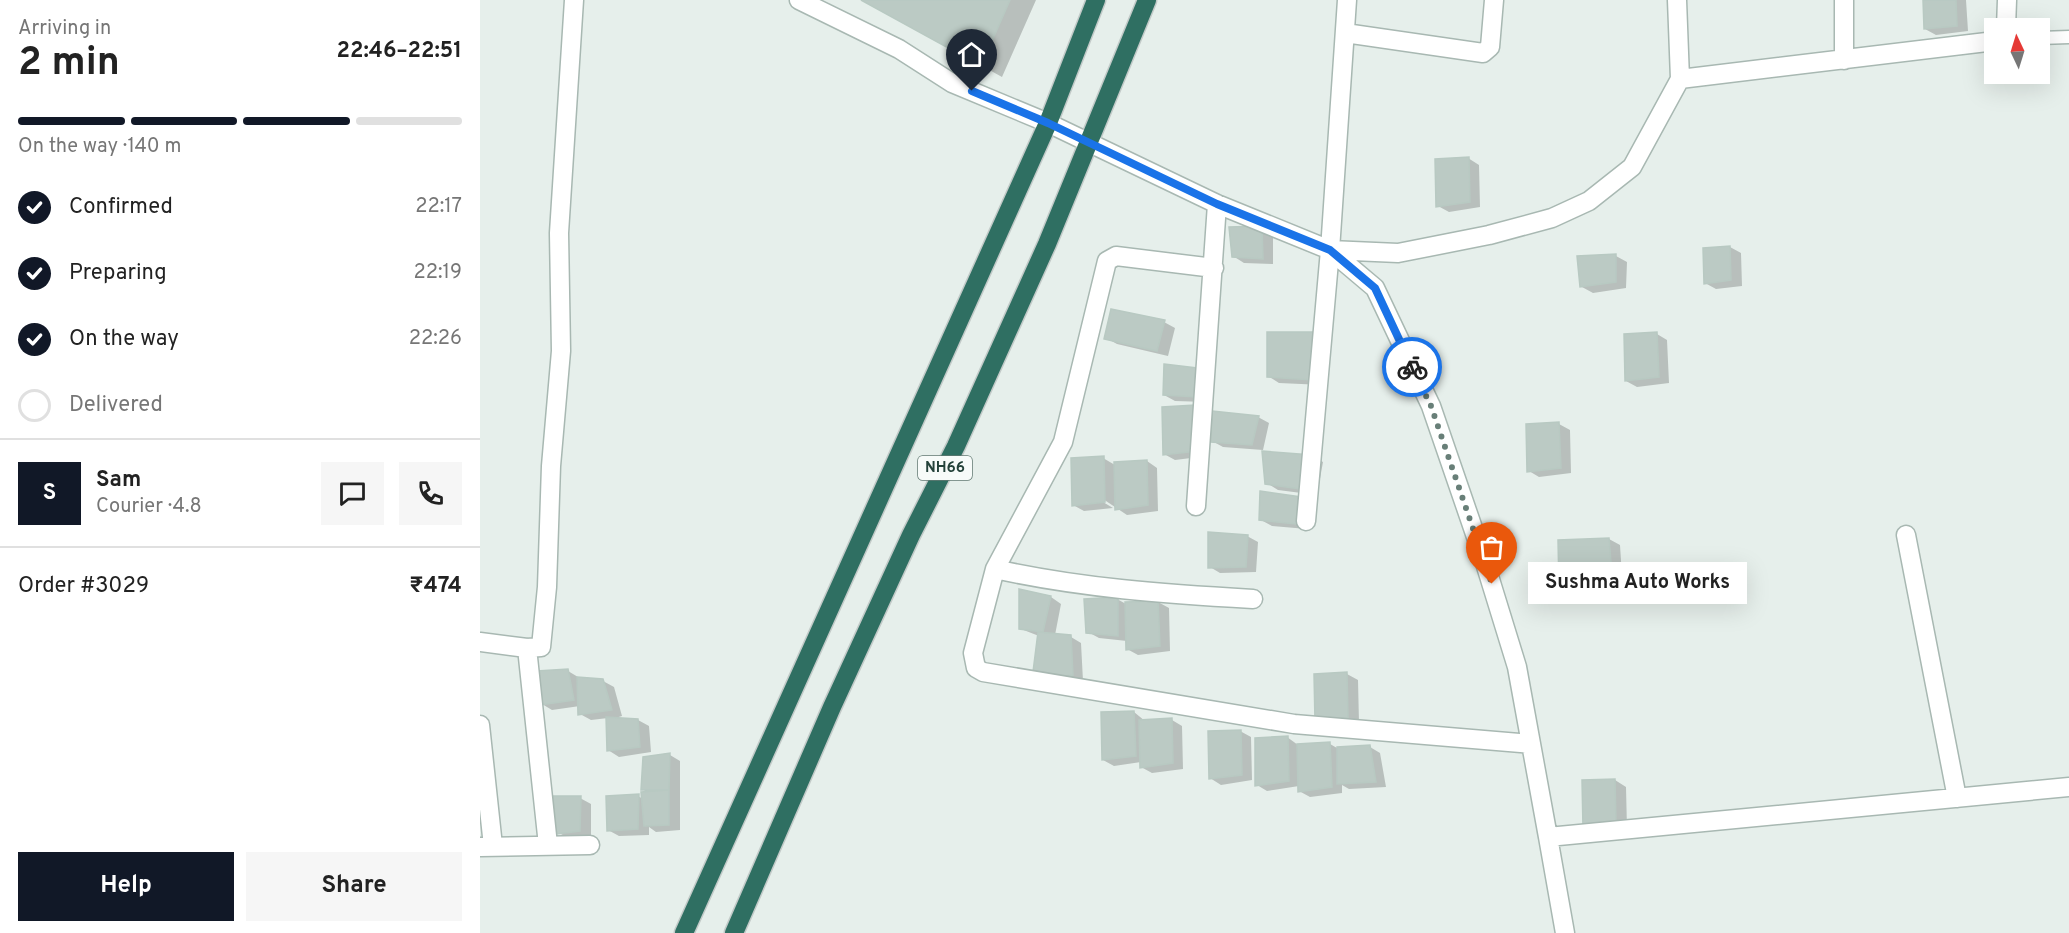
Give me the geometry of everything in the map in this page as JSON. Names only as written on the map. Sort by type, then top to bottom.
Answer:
[{"type":"highway","name":"NH66","points":[[684,933],[1048,123],[1096,0]]},
{"type":"highway","name":"NH66","points":[[734,933],[832,707],[911,535],[956,446],[1018,308],[1147,0]]},
{"type":"street","points":[[480,642],[527,648],[541,647],[547,587],[551,466],[561,351],[559,233],[574,0]]},
{"type":"street","points":[[799,0],[899,49],[952,83],[1048,123],[1217,204],[1330,250],[1375,288],[1431,406],[1485,563],[1517,667],[1565,933]]},
{"type":"street","points":[[1306,521],[1330,250],[1347,0]]},
{"type":"street","points":[[1345,33],[1483,53],[1490,47],[1494,0]]},
{"type":"street","points":[[1330,250],[1398,253],[1489,235],[1552,218],[1589,201],[1632,167],[1680,80],[1677,0]]},
{"type":"street","points":[[1844,0],[1844,60]]},
{"type":"street","points":[[2007,0],[2007,18]]},
{"type":"street","points":[[1680,80],[1984,41]]},
{"type":"street","points":[[1196,506],[1217,204]]},
{"type":"street","points":[[1214,268],[1116,256],[1107,261],[1063,442],[994,569],[974,653],[976,668],[983,672],[1294,724],[1531,744]]},
{"type":"street","points":[[1906,535],[1957,798]]},
{"type":"street","points":[[994,569],[1132,592],[1253,599]]},
{"type":"street","points":[[527,648],[548,845]]},
{"type":"street","points":[[480,725],[487,847],[590,845]]},
{"type":"street","points":[[1548,837],[2069,787]]},
{"type":"lane","points":[[2050,38],[2069,37]]},
{"type":"building","points":[[861,0],[1010,0],[981,66]]},
{"type":"building","points":[[1923,0],[1956,0],[1957,26],[1924,29]]},
{"type":"building","points":[[1469,157],[1470,202],[1436,207],[1435,159]]},
{"type":"building","points":[[1262,226],[1263,259],[1232,257],[1229,227]]},
{"type":"building","points":[[1730,246],[1731,280],[1704,284],[1703,248]]},
{"type":"building","points":[[1616,254],[1616,282],[1580,287],[1577,256]]},
{"type":"building","points":[[1111,309],[1165,320],[1157,351],[1104,339]]},
{"type":"building","points":[[1267,332],[1314,332],[1312,380],[1267,377]]},
{"type":"building","points":[[1657,332],[1659,377],[1625,381],[1624,334]]},
{"type":"building","points":[[1164,364],[1197,368],[1197,397],[1163,395]]},
{"type":"building","points":[[1195,405],[1197,451],[1163,455],[1162,407]]},
{"type":"building","points":[[1212,411],[1259,416],[1252,445],[1211,442]]},
{"type":"building","points":[[1559,422],[1561,468],[1527,472],[1526,424]]},
{"type":"building","points":[[1262,451],[1312,455],[1307,490],[1265,484]]},
{"type":"building","points":[[1104,456],[1105,502],[1072,506],[1071,458]]},
{"type":"building","points":[[1147,460],[1148,505],[1115,510],[1114,462]]},
{"type":"building","points":[[1260,491],[1301,497],[1296,524],[1259,520]]},
{"type":"building","points":[[1208,532],[1248,535],[1246,567],[1208,568]]},
{"type":"building","points":[[1609,538],[1613,587],[1559,588],[1558,540]]},
{"type":"building","points":[[1019,589],[1051,596],[1043,632],[1019,629]]},
{"type":"building","points":[[1118,597],[1118,636],[1086,633],[1084,599]]},
{"type":"building","points":[[1158,601],[1160,646],[1126,650],[1125,602]]},
{"type":"building","points":[[1038,632],[1071,635],[1073,675],[1032,680]]},
{"type":"building","points":[[568,669],[574,700],[540,705],[537,671]]},
{"type":"building","points":[[1347,672],[1348,718],[1315,722],[1314,674]]},
{"type":"building","points":[[577,677],[603,679],[612,710],[578,715]]},
{"type":"building","points":[[1134,711],[1136,756],[1102,760],[1101,712]]},
{"type":"building","points":[[606,717],[638,719],[640,747],[607,751]]},
{"type":"building","points":[[1172,718],[1173,763],[1140,768],[1139,720]]},
{"type":"building","points":[[1241,730],[1242,775],[1209,779],[1208,731]]},
{"type":"building","points":[[1288,736],[1289,781],[1255,786],[1255,738]]},
{"type":"building","points":[[1330,742],[1332,787],[1298,792],[1297,744]]},
{"type":"building","points":[[1370,745],[1376,782],[1337,784],[1337,747]]},
{"type":"building","points":[[670,753],[669,790],[641,790],[643,757]]},
{"type":"building","points":[[1615,779],[1616,824],[1583,829],[1582,780]]},
{"type":"building","points":[[669,790],[669,825],[644,826],[641,792]]},
{"type":"building","points":[[639,794],[638,829],[607,831],[606,796]]},
{"type":"building","points":[[553,796],[581,796],[580,831],[557,834]]},
{"type":"way so far","points":[[1412,367],[1431,406],[1492,584]]},
{"type":"place","name":"Sushma Auto Works","points":[[1492,584]]},
{"type":"route","points":[[972,91],[1048,123],[1217,204],[1330,250],[1375,288],[1412,367]]}]
